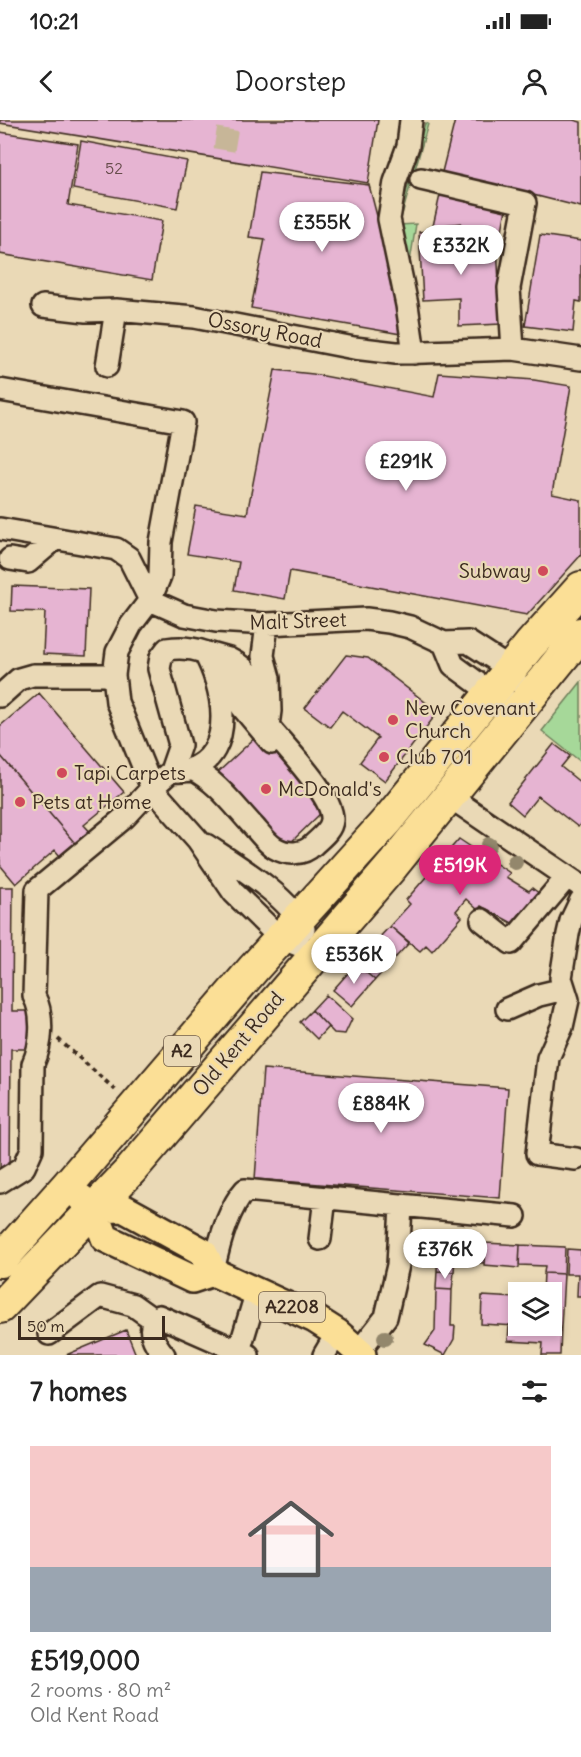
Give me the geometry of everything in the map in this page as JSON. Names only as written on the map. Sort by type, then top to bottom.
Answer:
[{"type":"highway","name":"Old Kent Road","points":[[0,1261],[290,928],[388,820],[500,681],[581,588]]},
{"type":"highway","name":"Old Kent Road","points":[[0,1307],[131,1170],[450,797],[581,634]]},
{"type":"main road","points":[[67,1186],[94,1209],[123,1208],[203,1252],[213,1272]]},
{"type":"main road","name":"A2208","points":[[213,1272],[315,1319],[330,1344],[361,1353]]},
{"type":"street","points":[[411,120],[408,146],[395,182],[389,219],[407,305],[414,353]]},
{"type":"street","points":[[421,179],[525,203],[509,288],[513,349]]},
{"type":"street","name":"Ossory Road","points":[[42,306],[86,311],[116,310],[194,317],[354,348],[396,353],[513,349],[581,359]]},
{"type":"street","points":[[107,366],[116,310]]},
{"type":"street","points":[[0,390],[183,422],[161,542],[160,576],[150,600],[131,625],[117,652],[114,675],[117,702],[152,788],[198,840],[234,893],[290,928],[316,952]]},
{"type":"street","points":[[0,529],[116,549],[129,558],[150,600]]},
{"type":"street","points":[[10,559],[28,562],[55,539]]},
{"type":"street","name":"Malt Street","points":[[150,600],[184,615],[200,619],[267,624],[366,619],[410,627],[444,643],[468,642],[500,681],[526,702]]},
{"type":"street","points":[[181,770],[209,780],[273,847],[297,853],[309,849],[329,829],[332,821],[327,801],[304,765],[268,726],[269,678],[263,656],[267,624]]},
{"type":"street","name":"Malt Street","points":[[444,643],[453,665],[500,681]]},
{"type":"street","points":[[181,770],[180,745],[159,669],[160,657],[167,649],[179,647],[229,659],[241,665],[251,674],[259,704],[255,726],[304,778],[313,781]]},
{"type":"street","points":[[204,652],[237,652],[263,656]]},
{"type":"street","points":[[0,1182],[24,1167],[32,1149],[33,1064],[38,1052],[40,1008],[34,996],[37,890],[125,817],[152,788],[211,753],[219,737],[223,714],[212,666],[204,652]]},
{"type":"street","points":[[0,696],[19,679],[33,675],[114,675]]},
{"type":"street","points":[[450,797],[574,881],[511,943],[482,921]]},
{"type":"street","points":[[576,1159],[537,1154],[548,1058],[562,1027],[568,1000],[561,978],[571,921],[581,900]]},
{"type":"street","points":[[507,1009],[539,995],[564,989]]},
{"type":"street","points":[[213,1272],[218,1249],[237,1199],[245,1190],[515,1216]]},
{"type":"street","points":[[321,1239],[325,1198]]},
{"type":"street","points":[[361,1353],[386,1317],[398,1265],[401,1205]]},
{"type":"street","points":[[164,1355],[156,1345],[151,1328],[154,1320],[159,1316],[243,1353],[257,1291]]},
{"type":"street","points":[[49,1334],[100,1296],[133,1305],[154,1320]]},
{"type":"path","points":[[39,1029],[47,1029],[115,1089]]},
{"type":"green space","points":[[425,123],[428,124],[399,225],[416,224],[409,268],[397,226]]},
{"type":"green space","points":[[581,682],[581,762],[542,731]]},
{"type":"building","points":[[0,120],[378,120],[368,183],[0,123]]},
{"type":"building","points":[[455,120],[573,120],[581,122],[581,207],[442,172]]},
{"type":"building","points":[[0,132],[78,144],[68,205],[162,221],[152,280],[0,254]]},
{"type":"building","points":[[81,141],[187,161],[177,208],[73,189]]},
{"type":"building","points":[[260,172],[369,185],[387,255],[401,334],[251,308],[265,239],[249,237]]},
{"type":"building","points":[[440,195],[506,209],[500,241],[459,234],[461,223],[433,226]]},
{"type":"building","points":[[456,228],[457,246],[497,244],[501,324],[459,326],[459,298],[423,300],[419,232]]},
{"type":"building","points":[[540,235],[581,241],[581,302],[576,301],[573,332],[525,326]]},
{"type":"building","points":[[275,370],[313,374],[434,397],[439,373],[534,380],[571,386],[552,494],[581,500],[581,555],[527,615],[290,571],[285,599],[234,590],[239,562],[187,554],[196,506],[247,514]]},
{"type":"building","points":[[12,586],[89,589],[86,656],[43,654],[45,612],[11,611]]},
{"type":"building","name":"New Covenant Church","points":[[346,655],[368,658],[438,712],[385,781],[360,762],[378,738],[342,711],[330,727],[305,708]]},
{"type":"building","name":"Tapi Carpets","points":[[39,693],[124,792],[84,825],[94,836],[79,848],[0,755],[0,726]]},
{"type":"building","name":"McDonald's","points":[[261,732],[300,773],[296,777],[318,801],[314,804],[322,812],[286,847],[213,777]]},
{"type":"building","points":[[554,744],[570,756],[561,767],[581,783],[581,823],[578,827],[538,796],[523,815],[508,802]]},
{"type":"building","name":"Pets at Home","points":[[0,755],[79,848],[64,861],[55,850],[16,884],[0,865]]},
{"type":"building","points":[[459,839],[510,873],[506,877],[529,891],[532,888],[540,894],[514,924],[481,906],[478,910],[466,899],[456,911],[462,917],[432,951],[426,945],[420,951],[390,926],[410,904],[406,900]]},
{"type":"building","points":[[0,887],[13,887],[12,1011],[32,1011],[32,1049],[11,1049],[10,1168],[0,1168]]},
{"type":"building","points":[[390,926],[409,943],[396,957],[377,940]]},
{"type":"building","points":[[377,940],[396,957],[386,968],[367,951]]},
{"type":"building","points":[[367,951],[386,968],[375,980],[356,964]]},
{"type":"building","points":[[356,964],[375,980],[352,1006],[333,990]]},
{"type":"building","points":[[326,995],[352,1019],[345,1034],[334,1033],[312,1010]]},
{"type":"building","points":[[312,1010],[328,1027],[317,1039],[300,1022]]},
{"type":"building","points":[[263,1069],[508,1088],[500,1198],[255,1179]]},
{"type":"building","points":[[438,1240],[456,1241],[454,1272],[437,1271]]},
{"type":"building","points":[[456,1241],[485,1243],[484,1263],[455,1261]]},
{"type":"building","points":[[485,1243],[520,1245],[519,1268],[484,1265]]},
{"type":"building","points":[[520,1245],[565,1247],[564,1274],[544,1273],[545,1266],[519,1265]]},
{"type":"building","points":[[567,1249],[581,1250],[581,1296],[577,1296],[578,1274],[566,1274]]},
{"type":"building","points":[[437,1271],[454,1272],[452,1290],[436,1289]]},
{"type":"building","points":[[544,1273],[564,1274],[562,1310],[562,1282],[544,1282]]},
{"type":"building","points":[[436,1289],[452,1290],[451,1326],[455,1326],[454,1339],[445,1355],[425,1345],[435,1331]]},
{"type":"building","points":[[482,1296],[508,1297],[508,1325],[481,1324]]},
{"type":"building","points":[[126,1330],[136,1355],[66,1355]]},
{"type":"building","points":[[508,1336],[561,1336],[560,1355],[542,1355],[543,1343],[508,1341]]},
{"type":"tunnel","points":[[224,150],[229,120]]},
{"type":"place","name":"Subway","points":[[543,571]]},
{"type":"place","name":"New Covenant Church","points":[[393,720]]},
{"type":"place","name":"Club 701","points":[[384,757]]},
{"type":"place","name":"Tapi Carpets","points":[[62,773]]},
{"type":"place","name":"McDonald's","points":[[266,789]]},
{"type":"place","name":"Pets at Home","points":[[20,802]]}]
